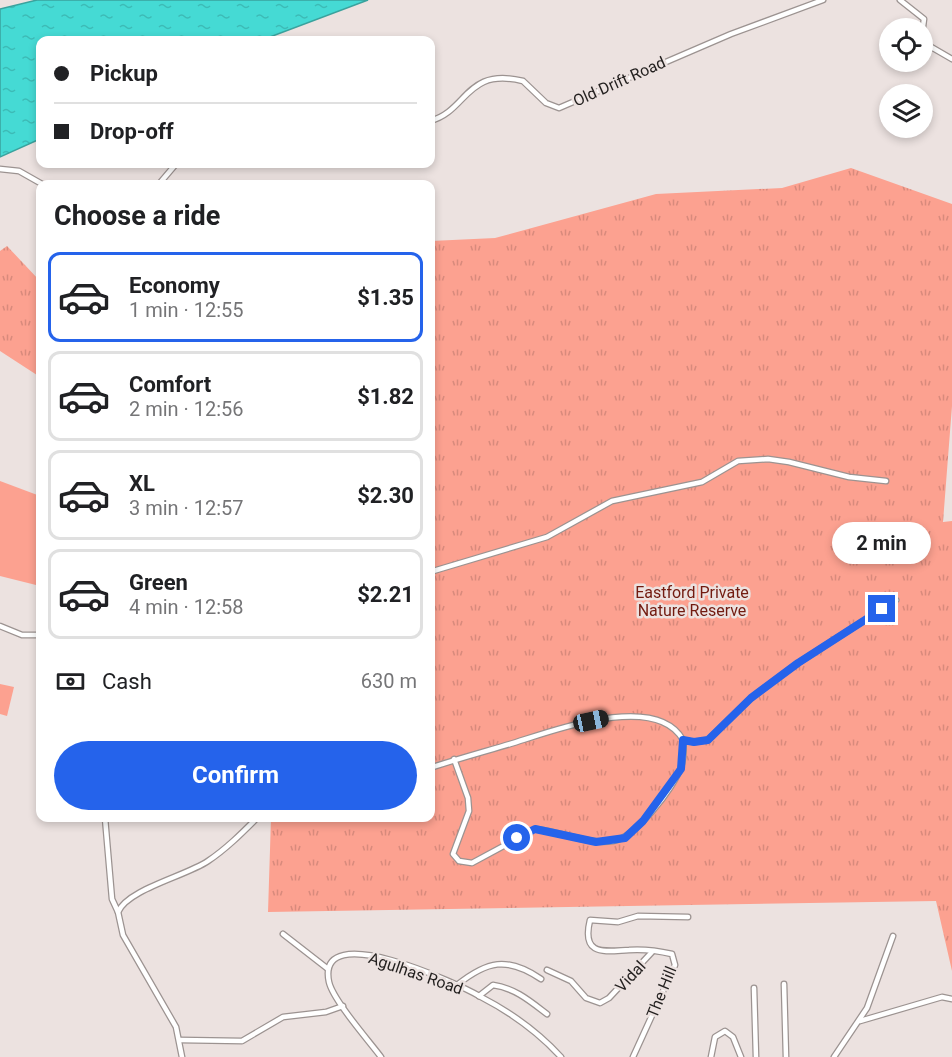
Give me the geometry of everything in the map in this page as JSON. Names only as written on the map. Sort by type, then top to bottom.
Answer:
[{"type":"street","name":"Old Drift Road","points":[[435,119],[442,116],[474,86],[493,79],[523,81],[546,103],[559,108],[730,34],[823,0]]},
{"type":"street","points":[[900,0],[924,18]]},
{"type":"street","points":[[933,48],[952,59]]},
{"type":"street","points":[[162,180],[173,168]]},
{"type":"street","points":[[0,169],[19,171],[36,181]]},
{"type":"street","points":[[435,571],[547,537],[612,501],[702,482],[738,461],[768,459],[849,477],[886,481]]},
{"type":"street","points":[[683,740],[694,742],[708,740],[751,698],[798,663],[896,600]]},
{"type":"street","points":[[0,626],[22,635],[36,635]]},
{"type":"street","points":[[435,766],[454,759],[569,726],[613,717],[642,717],[662,722],[677,730],[683,740],[681,769],[643,821],[625,838],[596,842],[535,829],[472,863],[459,861],[453,854],[469,811],[468,798],[454,759]]},
{"type":"street","points":[[105,822],[112,899],[118,912],[121,930],[173,1021],[180,1040],[182,1057]]},
{"type":"street","points":[[118,912],[123,904],[135,896],[206,863],[232,844],[253,822]]},
{"type":"street","name":"The Hill","points":[[633,1057],[675,964],[672,954],[632,949],[603,953],[591,945],[587,931],[590,920],[618,922],[638,916],[688,917]]},
{"type":"street","points":[[283,934],[328,969],[330,986],[381,1057]]},
{"type":"street","points":[[834,1057],[860,1021],[892,936]]},
{"type":"street","name":"Vidal","points":[[547,970],[571,981],[586,998],[600,1003],[609,998],[652,952]]},
{"type":"street","name":"Agulhas Road","points":[[328,969],[335,958],[342,954],[356,953],[388,959],[458,985],[543,1038],[559,1056]]},
{"type":"street","points":[[458,985],[475,971],[492,964],[528,970],[541,979]]},
{"type":"street","points":[[784,984],[786,1057]]},
{"type":"street","points":[[479,996],[494,985],[503,986],[525,997],[547,1014]]},
{"type":"street","points":[[754,988],[756,1057]]},
{"type":"street","points":[[860,1021],[942,996],[952,999]]},
{"type":"street","points":[[180,1040],[242,1041],[283,1017],[326,1012],[343,1006]]},
{"type":"street","points":[[711,1057],[716,1037],[725,1031],[733,1037],[741,1057]]},
{"type":"green space","name":"Eastford Private Nature Reserve","points":[[851,168],[952,204],[952,406],[943,522],[952,521],[952,971],[936,901],[268,912],[271,822],[435,822],[435,241],[495,238],[656,194],[782,188]]},
{"type":"green space","points":[[7,246],[36,277],[36,374],[0,351],[0,251]]},
{"type":"green space","points":[[0,481],[36,494],[36,585],[0,576]]},
{"type":"green space","points":[[0,684],[14,687],[7,716],[0,714]]},
{"type":"water","points":[[37,0],[368,0],[273,36],[36,36],[36,141],[0,157],[0,9]]},
{"type":"route","points":[[517,838],[535,829],[596,842],[611,842],[625,838],[643,821],[681,769],[684,755],[683,740],[694,742],[708,740],[751,698],[798,663],[882,609]]}]
